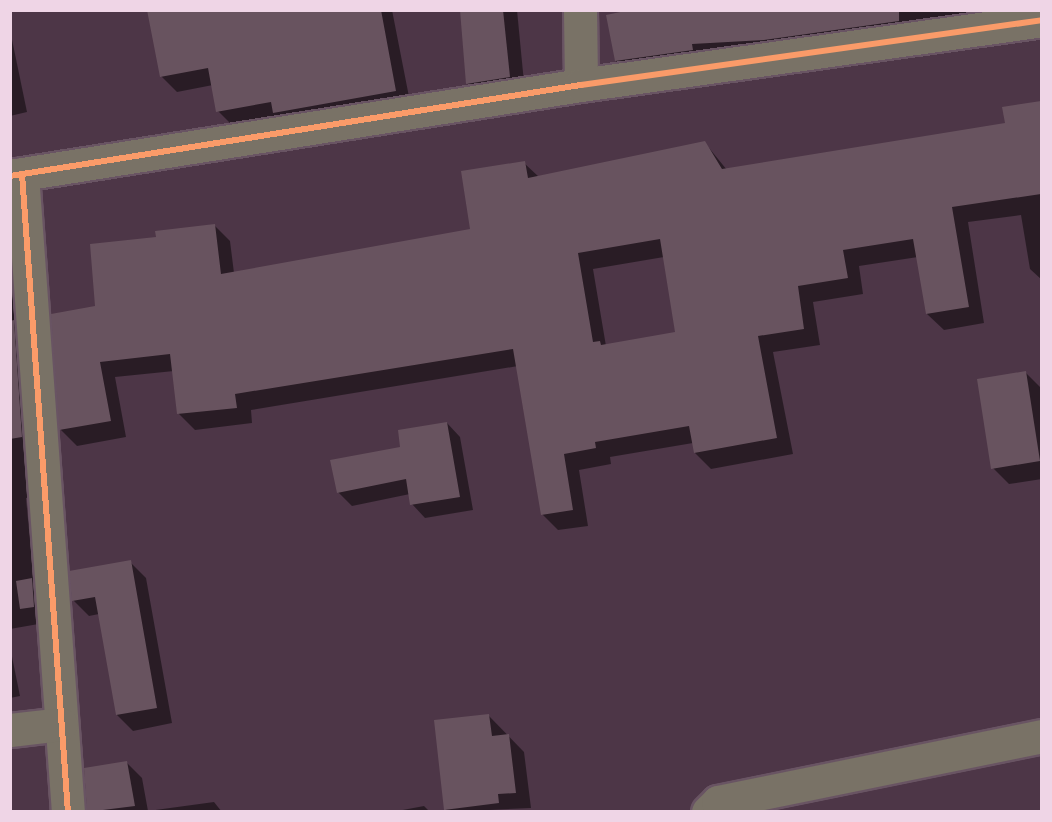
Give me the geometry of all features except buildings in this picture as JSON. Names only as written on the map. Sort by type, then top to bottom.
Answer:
[{"type":"street","points":[[580,10],[581,86]]},
{"type":"street","points":[[68,812],[16,175],[581,86],[1041,20]]},
{"type":"street","points":[[10,730],[61,724]]},
{"type":"street","points":[[708,812],[718,802],[1041,736]]},
{"type":"cycle path","points":[[10,176],[581,85],[1042,20]]},
{"type":"cycle path","points":[[22,174],[68,812]]}]
